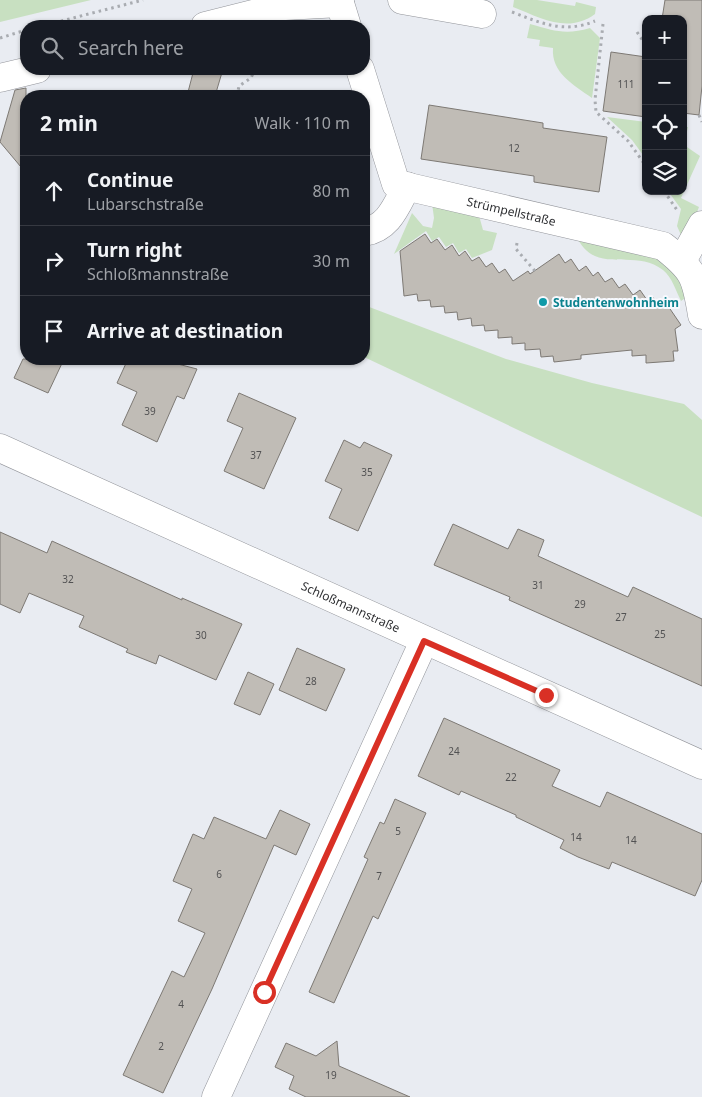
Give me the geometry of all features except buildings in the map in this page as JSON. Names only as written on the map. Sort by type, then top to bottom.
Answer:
[{"type":"street","points":[[402,0],[482,14]]},
{"type":"street","points":[[229,20],[284,6],[342,10]]},
{"type":"street","points":[[0,78],[20,73]]},
{"type":"street","points":[[362,75],[367,90]]},
{"type":"street","points":[[370,101],[396,184],[407,186],[390,217],[380,227],[370,230]]},
{"type":"street","name":"Strümpellstraße","points":[[407,186],[663,246],[682,261],[697,283],[702,315]]},
{"type":"street","points":[[682,261],[702,225]]},
{"type":"street","name":"Schloßmannstraße","points":[[0,448],[702,765]]},
{"type":"street","points":[[216,1097],[424,641]]},
{"type":"path","points":[[65,20],[143,0]]},
{"type":"path","points":[[482,14],[511,12],[556,28],[582,26],[595,21]]},
{"type":"path","points":[[603,24],[595,100],[596,112],[628,142],[642,161]]},
{"type":"path","points":[[0,38],[20,32]]},
{"type":"path","points":[[637,32],[642,39]]},
{"type":"path","points":[[238,90],[239,86],[252,78],[253,75]]},
{"type":"path","points":[[699,115],[702,122]]},
{"type":"green space","points":[[0,0],[91,0],[0,22]]},
{"type":"green space","points":[[514,0],[537,0],[575,6],[576,2],[596,7],[595,14],[585,20],[565,23],[544,19],[513,7]]},
{"type":"green space","points":[[530,24],[546,29],[567,32],[590,28],[600,38],[592,98],[571,83],[560,71],[553,57],[553,48],[539,46],[540,40],[527,38]]},
{"type":"green space","points":[[607,117],[642,121],[642,154],[632,140]]},
{"type":"green space","points":[[687,147],[700,156],[687,185]]},
{"type":"green space","points":[[671,195],[682,195],[681,198],[699,207],[692,225],[681,235],[677,226],[681,209]]},
{"type":"green space","points":[[432,203],[478,212],[483,230],[497,233],[492,250],[472,258],[466,249],[459,253],[453,243],[446,247],[439,237],[432,241],[426,231],[394,254],[412,213],[423,226],[432,228],[434,218]]},
{"type":"green space","points":[[575,233],[610,240],[641,250],[655,257],[678,279],[688,296],[681,301],[669,276],[651,263],[603,259],[592,255],[583,247]]},
{"type":"green space","points":[[370,307],[506,359],[592,383],[684,404],[702,420],[702,517],[370,360]]},
{"type":"place","name":"Studentenwohnheim","points":[[543,302]]},
{"type":"route","points":[[264,992],[424,641],[546,695]]}]
